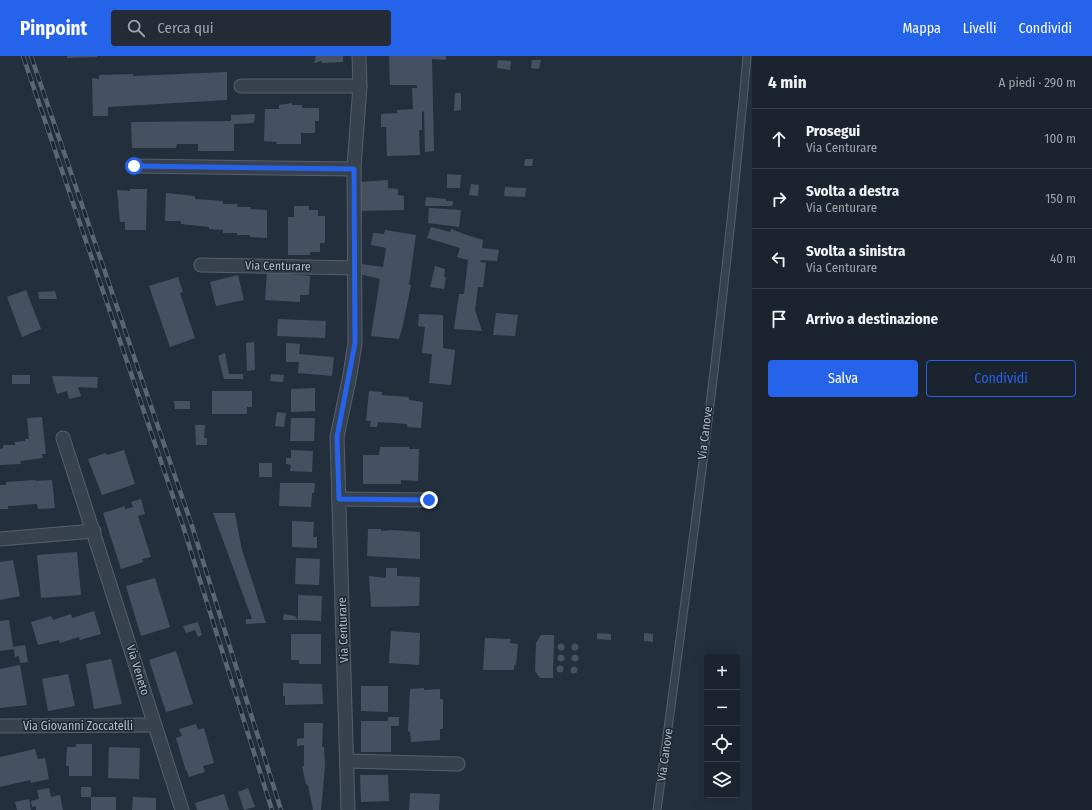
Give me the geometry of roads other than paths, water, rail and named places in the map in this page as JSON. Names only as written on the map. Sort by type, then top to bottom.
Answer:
[{"type":"street","name":"Via Centurare","points":[[348,810],[337,437],[355,343],[354,169],[360,86],[359,56]]},
{"type":"street","points":[[241,86],[360,86]]},
{"type":"street","points":[[134,166],[354,169]]},
{"type":"street","name":"Via Centurare","points":[[201,265],[355,268]]},
{"type":"street","name":"Via Veneto","points":[[63,438],[182,810]]},
{"type":"street","points":[[339,499],[429,500]]},
{"type":"street","points":[[0,539],[94,531]]},
{"type":"street","name":"Via Giovanni Zoccatelli","points":[[0,726],[155,725]]},
{"type":"street","points":[[347,761],[458,764]]},
{"type":"lane","name":"Via Canove","points":[[657,810],[701,473],[741,127],[747,56]]},
{"type":"railway","points":[[23,56],[183,526],[272,810]]},
{"type":"railway","points":[[31,56],[191,523],[281,810]]}]
